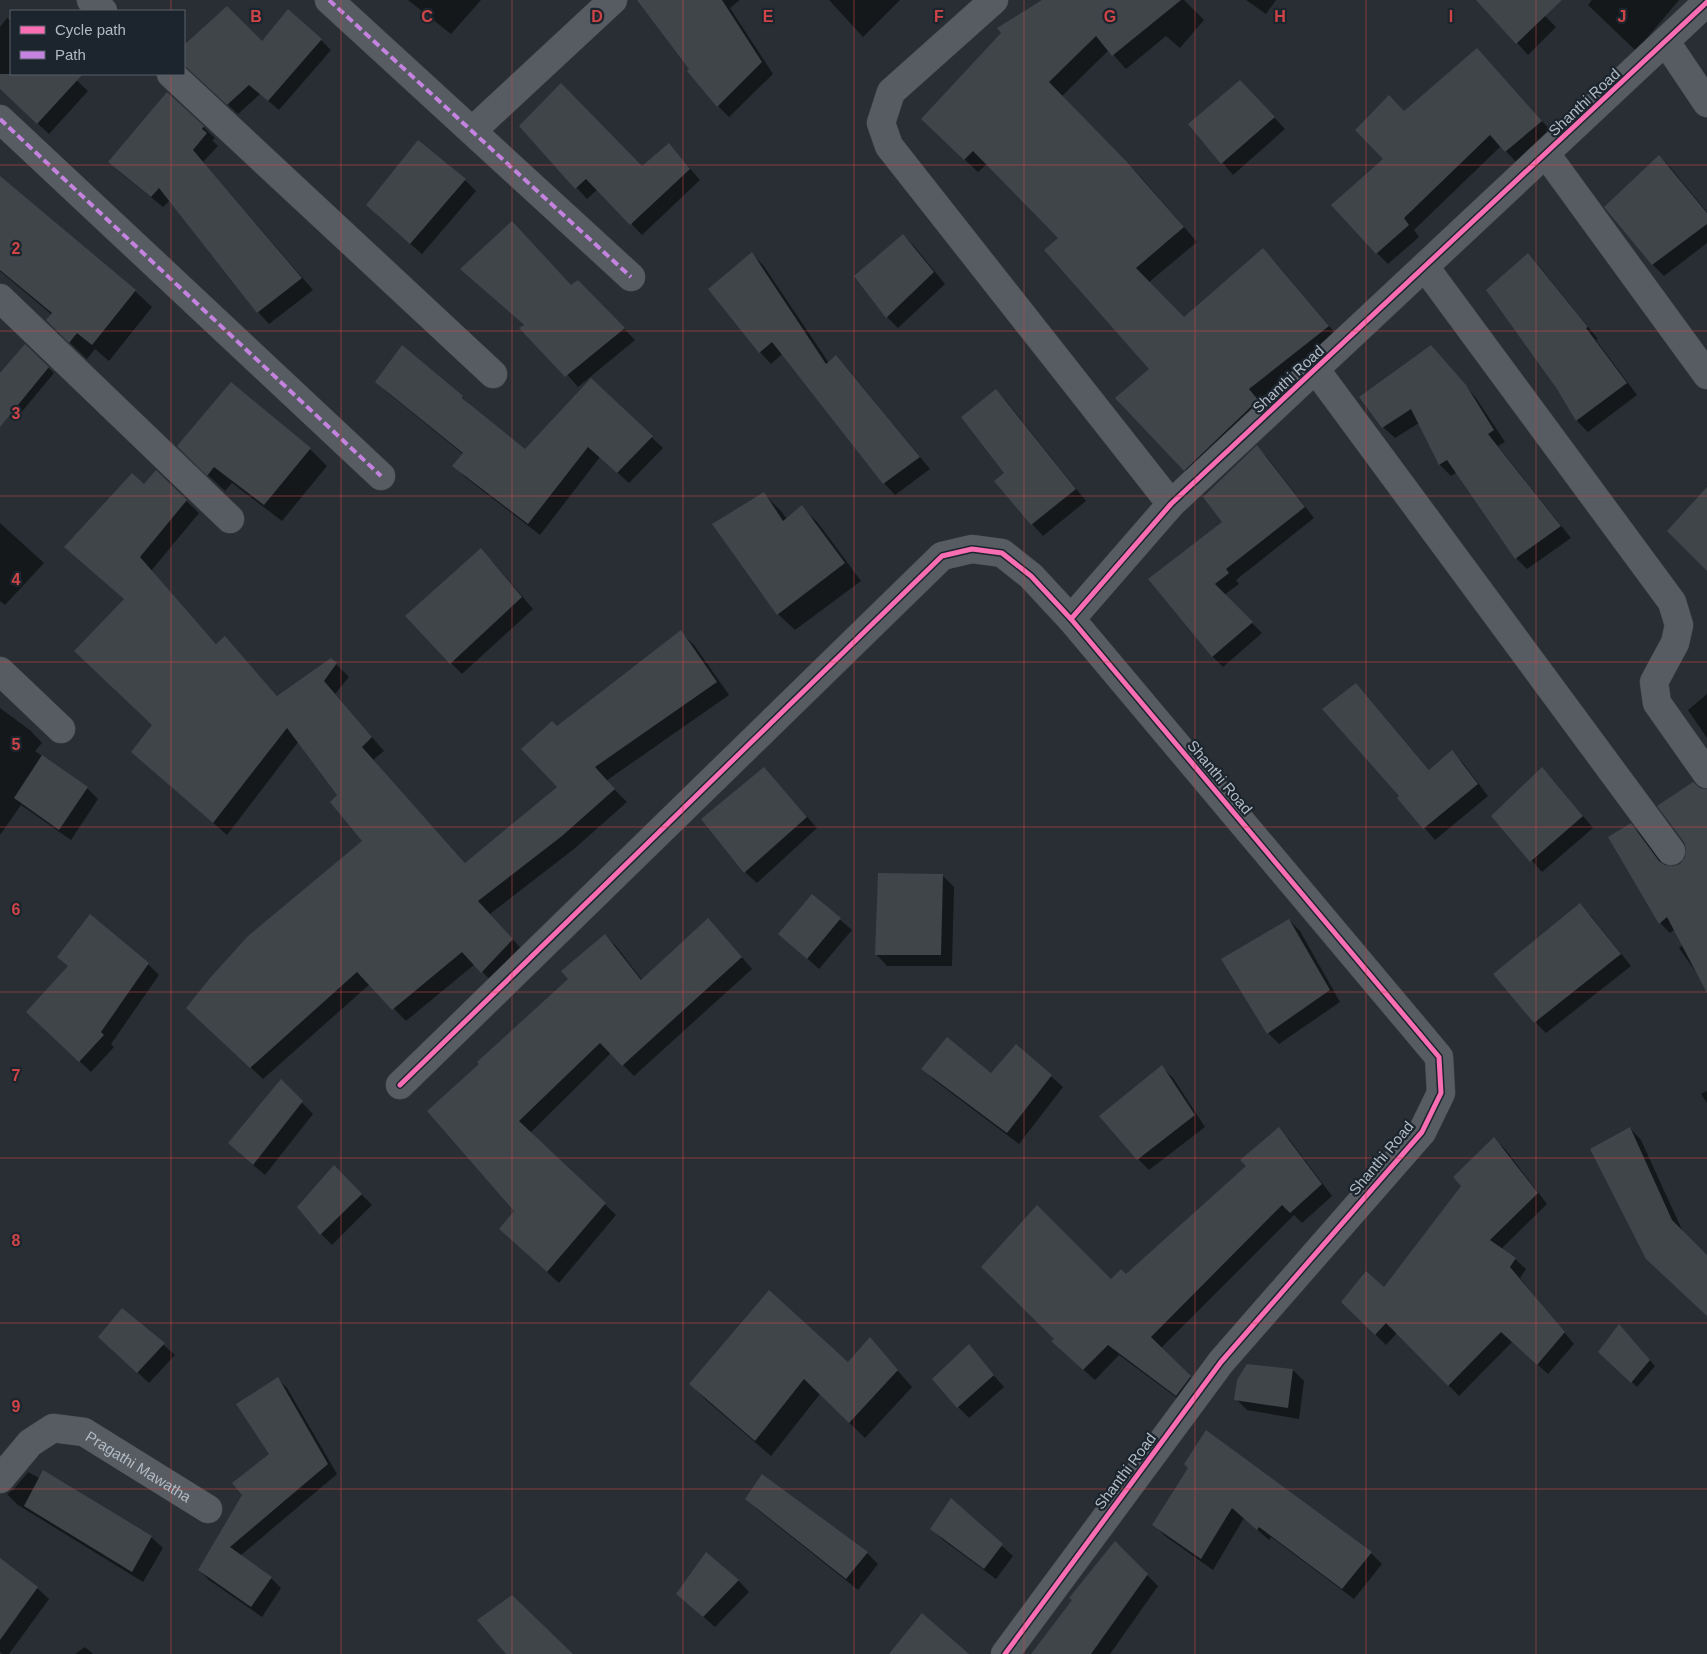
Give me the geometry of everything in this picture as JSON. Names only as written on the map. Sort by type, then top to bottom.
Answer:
[{"type":"street","points":[[91,0],[102,10]]},
{"type":"street","points":[[329,0],[631,277]]},
{"type":"street","points":[[472,131],[613,0]]},
{"type":"street","points":[[994,0],[891,92],[881,124],[890,146],[1171,504]]},
{"type":"street","name":"Shanthi Road","points":[[1005,1654],[1221,1362],[1422,1132],[1441,1093],[1439,1057],[1071,619],[1171,504],[1707,2]]},
{"type":"street","points":[[1666,42],[1707,103]]},
{"type":"street","points":[[171,75],[494,374]]},
{"type":"street","points":[[0,119],[381,476]]},
{"type":"street","points":[[1546,154],[1707,375]]},
{"type":"street","points":[[1425,267],[1672,602],[1679,625],[1675,643],[1654,682],[1657,703],[1707,774]]},
{"type":"street","points":[[0,298],[230,519]]},
{"type":"street","points":[[1316,370],[1671,851]]},
{"type":"street","points":[[400,1085],[942,556],[972,550],[1002,553],[1031,576],[1071,619]]},
{"type":"street","points":[[0,671],[61,729]]},
{"type":"street","name":"Pragathi Mawatha","points":[[0,1479],[30,1443],[53,1428],[84,1432],[208,1509]]},
{"type":"building","points":[[637,0],[722,0],[762,62],[717,107],[687,71],[689,69]]},
{"type":"building","points":[[1042,0],[1181,0],[1112,56],[1096,36],[1049,82],[1127,162],[1184,227],[1136,268],[1184,317],[1263,248],[1329,326],[1249,389],[1258,400],[1184,471],[1115,398],[1149,369],[1044,250],[1058,238],[973,151],[964,160],[921,119],[1001,33],[997,28]]},
{"type":"building","points":[[1476,0],[1562,0],[1516,44]]},
{"type":"building","points":[[227,6],[262,41],[288,9],[322,39],[268,101],[249,85],[227,105],[185,66],[185,44]]},
{"type":"building","points":[[1477,48],[1542,121],[1505,152],[1490,135],[1404,218],[1409,225],[1376,254],[1331,205],[1383,159],[1355,130],[1389,95],[1404,111]]},
{"type":"building","points":[[0,74],[82,75],[37,124],[0,89]]},
{"type":"building","points":[[1240,80],[1275,117],[1221,164],[1188,124]]},
{"type":"building","points":[[561,83],[642,166],[669,143],[690,169],[630,225],[586,179],[575,189],[519,126]]},
{"type":"building","points":[[167,92],[204,126],[202,129],[207,133],[193,150],[302,278],[257,313],[159,188],[151,197],[108,162]]},
{"type":"building","points":[[418,140],[466,179],[410,244],[366,205]]},
{"type":"building","points":[[1659,155],[1707,213],[1707,224],[1652,265],[1604,207]]},
{"type":"building","points":[[0,176],[136,290],[92,345],[77,333],[69,343],[46,320],[52,313],[0,270]]},
{"type":"building","points":[[512,221],[571,285],[578,280],[625,328],[565,377],[519,328],[524,325],[460,269]]},
{"type":"building","points":[[903,234],[934,272],[886,318],[854,276]]},
{"type":"building","points":[[752,252],[826,364],[836,355],[920,457],[883,484],[772,342],[759,353],[708,289]]},
{"type":"building","points":[[1528,253],[1588,327],[1586,328],[1627,383],[1576,421],[1557,389],[1486,290]]},
{"type":"building","points":[[25,344],[49,367],[0,427],[0,373]]},
{"type":"building","points":[[402,345],[463,396],[462,398],[525,449],[591,378],[653,436],[617,473],[588,447],[528,524],[452,466],[463,453],[375,382]]},
{"type":"building","points":[[1431,345],[1466,385],[1494,430],[1488,434],[1561,526],[1515,559],[1447,460],[1439,465],[1411,409],[1382,428],[1359,397]]},
{"type":"building","points":[[231,382],[311,448],[264,505],[214,467],[207,476],[177,446]]},
{"type":"building","points":[[996,389],[1076,489],[1031,525],[994,481],[1004,473],[961,417]]},
{"type":"building","points":[[1257,445],[1305,507],[1226,569],[1229,573],[1215,584],[1253,622],[1212,657],[1148,579],[1222,522],[1203,497]]},
{"type":"building","points":[[156,470],[187,500],[140,557],[216,644],[225,636],[277,696],[331,658],[337,663],[324,681],[372,737],[362,747],[465,863],[557,787],[521,749],[552,721],[557,726],[681,630],[717,682],[595,767],[615,789],[562,836],[478,901],[513,939],[481,973],[462,952],[392,1010],[357,972],[250,1068],[186,1008],[248,936],[362,841],[330,802],[337,795],[287,728],[213,823],[131,752],[152,725],[74,651],[124,599],[64,547],[132,473],[144,484]]},
{"type":"building","points":[[1707,487],[1707,571],[1667,531]]},
{"type":"building","points":[[764,492],[783,521],[802,505],[845,563],[777,615],[712,524]]},
{"type":"building","points":[[481,548],[522,597],[450,664],[405,616]]},
{"type":"building","points":[[1356,683],[1429,770],[1452,750],[1478,784],[1423,829],[1397,798],[1399,796],[1322,709]]},
{"type":"building","points":[[42,755],[88,787],[59,830],[14,798]]},
{"type":"building","points":[[764,767],[807,817],[744,873],[701,819]]},
{"type":"building","points":[[1542,767],[1583,816],[1530,862],[1491,816]]},
{"type":"building","points":[[1693,782],[1700,788],[1707,789],[1707,993],[1667,917],[1659,924],[1608,837],[1631,823],[1659,861],[1665,865],[1673,866],[1680,864],[1685,857],[1686,849],[1684,842],[1657,806]]},
{"type":"building","points":[[878,873],[943,874],[941,955],[875,955]]},
{"type":"building","points":[[812,894],[841,918],[807,959],[778,934]]},
{"type":"building","points":[[1580,903],[1621,954],[1534,1023],[1493,974]]},
{"type":"building","points":[[90,914],[149,963],[101,1032],[104,1035],[79,1062],[26,1012],[68,966],[57,957]]},
{"type":"building","points":[[708,918],[742,957],[622,1066],[600,1043],[519,1121],[606,1203],[547,1272],[499,1229],[514,1211],[427,1111],[479,1064],[477,1062],[568,979],[561,971],[605,934],[641,980]]},
{"type":"building","points":[[1289,919],[1330,990],[1267,1034],[1221,959]]},
{"type":"building","points":[[947,1037],[991,1073],[1016,1044],[1052,1075],[1007,1133],[921,1069]]},
{"type":"building","points":[[1162,1065],[1195,1115],[1137,1160],[1099,1116]]},
{"type":"building","points":[[281,1079],[303,1101],[253,1165],[228,1143]]},
{"type":"building","points":[[1279,1127],[1322,1184],[1290,1213],[1282,1205],[1151,1337],[1191,1376],[1176,1396],[1108,1345],[1083,1370],[1051,1341],[1054,1339],[981,1267],[1037,1205],[1111,1279],[1121,1269],[1126,1274],[1246,1166],[1240,1160]]},
{"type":"building","points":[[1630,1127],[1672,1220],[1707,1255],[1707,1316],[1646,1259],[1590,1149]]},
{"type":"building","points":[[1494,1137],[1538,1193],[1490,1240],[1516,1258],[1510,1267],[1565,1332],[1537,1365],[1501,1332],[1448,1386],[1386,1323],[1375,1335],[1341,1302],[1366,1271],[1384,1287],[1461,1186],[1453,1177]]},
{"type":"building","points":[[334,1165],[362,1194],[320,1235],[297,1207]]},
{"type":"building","points":[[769,1290],[848,1362],[870,1337],[898,1370],[849,1423],[804,1379],[755,1441],[689,1384]]},
{"type":"building","points":[[122,1308],[165,1343],[137,1373],[98,1337]]},
{"type":"building","points":[[1619,1324],[1650,1360],[1631,1383],[1598,1352]]},
{"type":"building","points":[[969,1344],[994,1375],[957,1408],[932,1379]]},
{"type":"building","points":[[1247,1364],[1293,1369],[1288,1408],[1234,1400],[1237,1380]]},
{"type":"building","points":[[278,1377],[328,1464],[230,1547],[272,1577],[251,1607],[198,1570],[242,1495],[232,1483],[269,1454],[236,1404]]},
{"type":"building","points":[[1206,1430],[1372,1552],[1342,1589],[1259,1527],[1257,1530],[1232,1508],[1201,1559],[1152,1525],[1188,1468],[1184,1464]]},
{"type":"building","points":[[43,1470],[152,1536],[132,1572],[24,1506]]},
{"type":"building","points":[[762,1474],[868,1552],[846,1579],[745,1499]]},
{"type":"building","points":[[951,1498],[1003,1544],[984,1569],[930,1529]]},
{"type":"building","points":[[1115,1541],[1148,1574],[1091,1654],[1031,1654],[1072,1600],[1069,1598]]},
{"type":"building","points":[[706,1552],[739,1580],[703,1617],[676,1594]]},
{"type":"building","points":[[0,1558],[38,1587],[0,1640]]},
{"type":"building","points":[[512,1595],[573,1654],[506,1654],[477,1620]]},
{"type":"building","points":[[922,1613],[969,1654],[889,1654]]},
{"type":"marked path","points":[[329,0],[631,277]]},
{"type":"marked path","points":[[0,119],[381,476]]},
{"type":"cycle path","points":[[1005,1654],[1221,1362],[1422,1132],[1441,1093],[1439,1057],[1071,619],[1171,504],[1707,2]]},
{"type":"cycle path","points":[[400,1085],[942,556],[972,549],[1002,553],[1031,576],[1071,619]]}]
